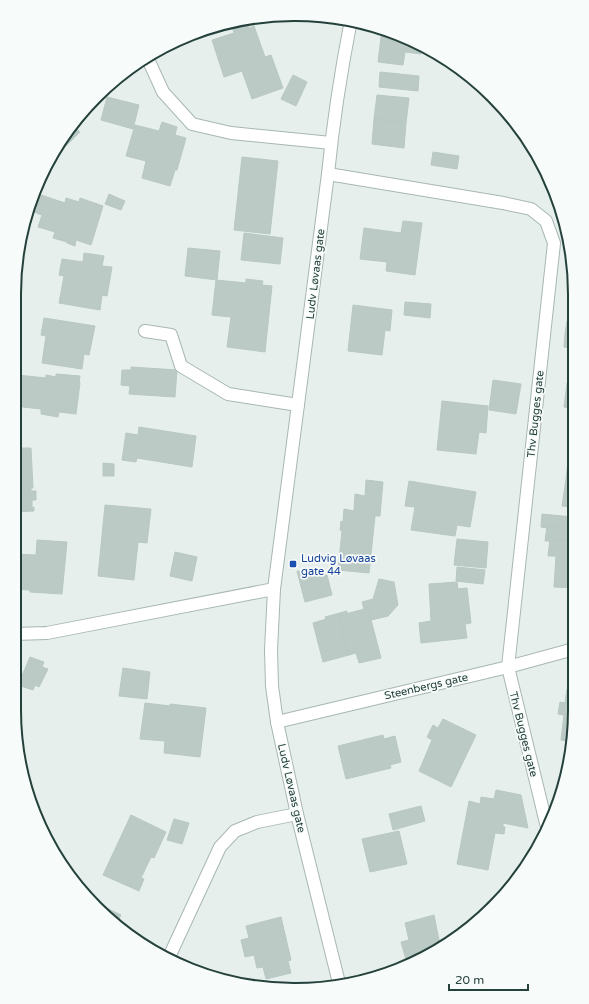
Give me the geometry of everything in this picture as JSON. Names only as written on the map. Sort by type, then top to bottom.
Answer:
[{"type":"street","name":"Ludv Løvaas gate","points":[[338,980],[297,814],[277,722],[272,686],[271,650],[274,589],[331,143],[350,26]]},
{"type":"street","points":[[150,63],[163,92],[192,124],[231,133],[331,143]]},
{"type":"street","name":"Thv Bugges gate","points":[[328,174],[531,209],[546,221],[554,243],[508,667],[545,819]]},
{"type":"street","points":[[145,331],[171,335],[181,366],[228,394],[298,405]]},
{"type":"street","points":[[21,634],[47,633],[274,589]]},
{"type":"street","name":"Steenbergs gate","points":[[277,722],[508,667],[568,651]]},
{"type":"street","points":[[171,953],[220,847],[235,831],[257,822],[297,814]]},
{"type":"building","points":[[248,25],[249,28],[254,26],[265,57],[271,55],[283,88],[252,99],[242,71],[224,77],[212,40],[234,33],[233,28]]},
{"type":"building","points":[[381,36],[421,52],[421,54],[405,52],[403,65],[378,62]]},
{"type":"building","points":[[380,72],[419,76],[418,91],[379,87]]},
{"type":"building","points":[[293,75],[307,82],[296,106],[281,99]]},
{"type":"building","points":[[377,95],[409,98],[406,123],[374,119]]},
{"type":"building","points":[[107,97],[139,105],[133,129],[101,120]]},
{"type":"building","points":[[374,119],[406,123],[404,148],[372,144]]},
{"type":"building","points":[[162,122],[177,127],[175,135],[186,138],[177,170],[175,170],[170,186],[142,178],[146,161],[126,156],[135,125],[159,131]]},
{"type":"building","points":[[77,129],[80,132],[64,148]]},
{"type":"building","points":[[433,152],[459,156],[457,169],[431,165]]},
{"type":"building","points":[[242,157],[278,161],[270,234],[234,230]]},
{"type":"building","points":[[109,194],[125,201],[121,210],[105,204]]},
{"type":"building","points":[[40,195],[65,203],[66,198],[79,202],[80,198],[103,206],[91,245],[76,240],[75,246],[53,238],[55,232],[38,227],[42,215],[34,212]]},
{"type":"building","points":[[403,221],[422,223],[415,275],[386,271],[387,262],[360,259],[364,228],[401,233]]},
{"type":"building","points":[[244,233],[283,238],[280,264],[241,260]]},
{"type":"building","points":[[188,248],[220,251],[217,280],[185,276]]},
{"type":"building","points":[[84,253],[104,256],[102,266],[112,267],[107,296],[102,295],[100,310],[59,303],[64,276],[59,275],[62,259],[83,262]]},
{"type":"building","points":[[246,279],[263,281],[262,285],[272,286],[265,352],[227,347],[231,317],[212,315],[216,280],[246,283]]},
{"type":"building","points":[[405,302],[431,304],[430,318],[404,315]]},
{"type":"building","points":[[353,305],[392,310],[390,331],[385,330],[382,355],[348,351]]},
{"type":"building","points":[[44,318],[95,326],[89,355],[84,354],[82,369],[42,363],[46,336],[41,335]]},
{"type":"building","points":[[567,321],[568,321],[568,335],[565,334]]},
{"type":"building","points":[[565,334],[568,335],[568,348],[564,347]]},
{"type":"building","points":[[131,367],[177,370],[175,397],[129,394],[130,386],[121,385],[122,370],[131,370]]},
{"type":"building","points":[[56,374],[80,376],[76,414],[59,412],[58,417],[41,414],[41,409],[21,407],[21,375],[46,378],[46,375],[56,377]]},
{"type":"building","points":[[493,380],[521,384],[516,414],[489,410]]},
{"type":"building","points":[[567,383],[568,383],[568,408],[564,407]]},
{"type":"building","points":[[442,401],[488,406],[486,433],[479,432],[476,454],[437,450]]},
{"type":"building","points":[[139,427],[196,436],[192,467],[137,458],[136,462],[122,460],[126,433],[138,435]]},
{"type":"building","points":[[21,448],[31,448],[33,488],[31,488],[31,491],[36,491],[36,500],[32,500],[32,508],[34,507],[34,511],[21,512]]},
{"type":"building","points":[[568,461],[568,479],[566,479]]},
{"type":"building","points":[[103,463],[114,464],[114,476],[103,476]]},
{"type":"building","points":[[566,479],[568,479],[568,506],[562,506]]},
{"type":"building","points":[[366,480],[383,482],[380,516],[375,516],[369,573],[338,570],[342,531],[340,530],[341,521],[343,522],[344,509],[354,511],[355,494],[365,496]]},
{"type":"building","points":[[409,481],[476,492],[470,527],[457,525],[455,536],[411,530],[415,507],[405,506]]},
{"type":"building","points":[[105,505],[151,509],[147,543],[138,542],[134,580],[98,576]]},
{"type":"building","points":[[542,514],[568,517],[568,529],[547,526],[547,528],[541,527]]},
{"type":"building","points":[[547,526],[568,529],[568,541],[550,539],[550,541],[545,541]]},
{"type":"building","points":[[457,539],[488,542],[486,568],[454,565]]},
{"type":"building","points":[[550,539],[568,540],[568,588],[554,587],[556,556],[548,556]]},
{"type":"building","points":[[37,540],[67,542],[62,594],[30,592],[30,590],[21,589],[21,554],[36,555]]},
{"type":"building","points":[[175,552],[197,557],[192,581],[170,576]]},
{"type":"building","points":[[457,567],[485,570],[483,584],[456,581]]},
{"type":"building","points":[[297,571],[327,575],[332,595],[305,602]]},
{"type":"building","points":[[379,579],[394,582],[398,605],[388,616],[371,620],[368,608],[364,609],[362,602],[373,599]]},
{"type":"building","points":[[457,582],[458,589],[467,588],[471,623],[465,624],[467,638],[421,643],[419,623],[431,621],[429,584]]},
{"type":"building","points":[[368,608],[381,658],[359,663],[356,653],[349,655],[338,616]]},
{"type":"building","points":[[347,611],[347,614],[338,616],[349,655],[323,662],[313,623],[326,619],[325,617]]},
{"type":"building","points":[[30,657],[44,662],[42,667],[48,669],[39,687],[35,685],[33,690],[21,686],[21,678]]},
{"type":"building","points":[[123,668],[150,672],[147,699],[119,696]]},
{"type":"building","points":[[568,689],[566,741],[561,740],[564,715],[558,714],[560,702],[565,703]]},
{"type":"building","points":[[145,703],[206,708],[200,757],[164,753],[165,741],[140,739]]},
{"type":"building","points":[[443,719],[476,735],[451,787],[419,771],[432,740],[427,737],[433,725],[438,728]]},
{"type":"building","points":[[383,735],[384,739],[395,736],[401,762],[390,765],[391,768],[346,779],[338,746]]},
{"type":"building","points":[[496,790],[521,795],[528,828],[503,823],[503,827],[505,827],[504,834],[495,833],[488,870],[457,864],[469,801],[480,804],[481,797],[494,799]]},
{"type":"building","points":[[421,806],[425,821],[393,830],[389,814]]},
{"type":"building","points":[[131,815],[166,832],[154,858],[151,857],[141,878],[144,879],[139,891],[103,875]]},
{"type":"building","points":[[174,819],[189,823],[182,844],[167,840]]},
{"type":"building","points":[[399,831],[407,864],[370,872],[362,839]]},
{"type":"building","points":[[106,908],[121,915],[119,919]]},
{"type":"building","points":[[434,915],[439,941],[406,959],[401,942],[409,940],[405,923]]},
{"type":"building","points":[[281,917],[291,960],[288,961],[291,973],[266,979],[263,967],[257,968],[254,955],[245,957],[241,940],[249,938],[246,926]]},
{"type":"place","name":"Ludvig Løvaas gate 44","points":[[293,564]]}]
